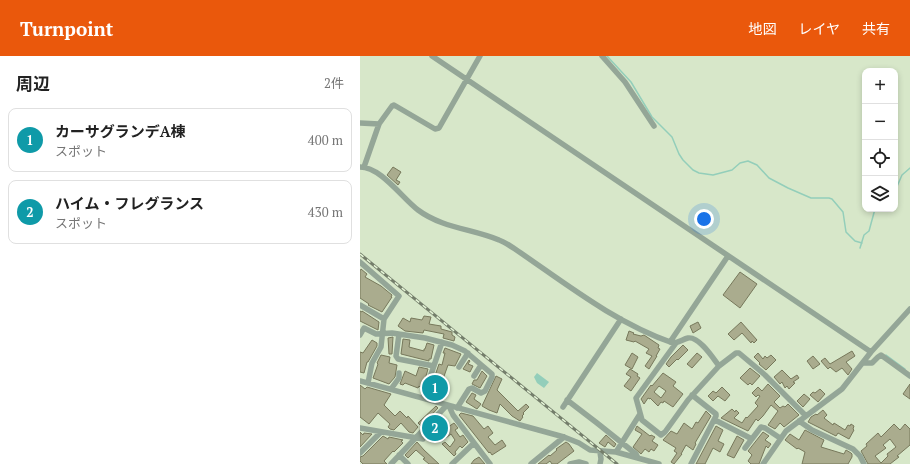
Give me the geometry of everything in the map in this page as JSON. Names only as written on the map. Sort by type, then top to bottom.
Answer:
[{"type":"street","points":[[432,56],[872,352]]},
{"type":"street","points":[[480,56],[439,128],[435,129],[394,105],[392,106],[379,124],[362,167],[376,172],[411,205],[426,216],[500,240],[621,319],[662,340],[673,343],[689,338],[694,339],[701,344],[719,366]]},
{"type":"street","points":[[602,56],[625,82],[654,126]]},
{"type":"street","points":[[360,123],[379,124]]},
{"type":"street","points":[[728,256],[673,343],[636,396],[640,414],[644,422],[661,435],[663,434],[692,395],[719,366],[736,353],[739,353],[765,375],[806,416]]},
{"type":"street","points":[[360,262],[399,296],[384,319],[381,347],[372,363],[368,383]]},
{"type":"street","points":[[360,305],[384,319]]},
{"type":"street","points":[[763,464],[786,431],[842,389],[910,309]]},
{"type":"street","points":[[563,407],[621,319]]},
{"type":"street","points":[[360,335],[364,328],[376,334],[392,333],[425,338],[462,348],[492,374],[485,391],[481,393],[472,388],[469,389],[457,408]]},
{"type":"street","points":[[399,334],[396,356],[398,359],[434,366]]},
{"type":"street","points":[[423,398],[442,342]]},
{"type":"street","points":[[459,367],[468,353]]},
{"type":"street","points":[[864,363],[872,363],[881,355],[910,376]]},
{"type":"street","points":[[474,376],[481,365]]},
{"type":"street","points":[[391,389],[399,378],[399,373]]},
{"type":"street","points":[[360,381],[564,437],[579,443],[590,450],[600,452],[616,452],[659,464]]},
{"type":"street","points":[[691,464],[715,420],[716,414],[692,395]]},
{"type":"street","points":[[567,400],[622,443],[638,458]]},
{"type":"street","points":[[391,464],[448,406]]},
{"type":"street","points":[[448,406],[453,415],[490,464]]},
{"type":"street","points":[[616,452],[640,414]]},
{"type":"street","points":[[715,420],[752,438]]},
{"type":"street","points":[[800,421],[812,430],[852,449],[860,456],[864,464]]},
{"type":"street","points":[[745,448],[762,427],[780,438]]},
{"type":"street","points":[[360,428],[415,439],[424,439]]},
{"type":"street","points":[[360,453],[381,432]]},
{"type":"street","points":[[530,464],[564,437]]},
{"type":"street","points":[[454,463],[474,443]]},
{"type":"street","points":[[600,452],[600,464]]},
{"type":"street","points":[[399,455],[408,464]]},
{"type":"street","points":[[570,464],[579,462],[586,464]]},
{"type":"water","points":[[537,373],[549,382],[544,388],[537,383],[534,377]]},
{"type":"building","points":[[393,167],[401,172],[396,180],[400,182],[398,185],[387,175]]},
{"type":"building","points":[[361,269],[367,274],[365,277],[381,286],[392,295],[382,312],[368,305],[369,304],[360,298]]},
{"type":"building","points":[[740,272],[757,284],[740,308],[723,295]]},
{"type":"building","points":[[360,311],[379,322],[378,330],[360,321]]},
{"type":"building","points":[[424,316],[431,317],[429,324],[441,326],[441,329],[452,332],[452,335],[455,337],[454,341],[443,338],[444,334],[424,330],[423,333],[405,331],[398,326],[403,318],[410,322],[411,318],[422,320]]},
{"type":"building","points":[[698,322],[701,328],[693,333],[690,326]]},
{"type":"building","points":[[741,322],[757,340],[754,343],[752,341],[751,343],[742,333],[734,340],[728,334]]},
{"type":"building","points":[[629,331],[634,333],[633,334],[641,336],[644,335],[659,345],[658,348],[660,349],[649,369],[645,366],[652,356],[646,353],[649,349],[635,341],[626,340]]},
{"type":"building","points":[[393,337],[392,354],[389,354],[388,338]]},
{"type":"building","points":[[403,339],[410,340],[409,347],[424,351],[427,343],[434,345],[431,359],[429,359],[429,361],[401,354]]},
{"type":"building","points":[[372,340],[377,343],[377,346],[367,362],[364,373],[360,372],[360,352],[363,353]]},
{"type":"building","points":[[683,345],[688,350],[669,367],[666,364]]},
{"type":"building","points":[[445,348],[461,354],[455,366],[448,365],[437,396],[429,393],[439,364],[442,365]]},
{"type":"building","points":[[852,351],[855,356],[846,362],[852,369],[848,375],[842,368],[836,372],[830,367],[828,369],[821,361],[825,358],[830,364]]},
{"type":"building","points":[[632,353],[638,357],[632,369],[625,365]]},
{"type":"building","points":[[697,353],[702,357],[692,368],[687,364]]},
{"type":"building","points":[[758,353],[763,359],[765,356],[767,358],[771,355],[776,360],[766,370],[754,357]]},
{"type":"building","points":[[381,355],[390,357],[389,363],[397,365],[395,377],[389,384],[373,378]]},
{"type":"building","points":[[813,356],[820,364],[813,369],[807,361]]},
{"type":"building","points":[[469,360],[470,361],[468,364],[473,366],[470,372],[463,369]]},
{"type":"building","points":[[419,367],[428,369],[424,383],[422,383],[420,387],[419,386],[418,388],[405,383],[403,385],[400,384],[405,371],[416,376]]},
{"type":"building","points":[[750,368],[760,376],[752,385],[750,383],[748,385],[740,378]]},
{"type":"building","points":[[630,369],[638,374],[637,376],[640,378],[631,391],[624,386],[631,377],[626,374]]},
{"type":"building","points":[[782,370],[791,379],[797,375],[799,378],[793,382],[795,383],[789,389],[787,386],[785,388],[782,382],[780,384],[774,377]]},
{"type":"building","points":[[482,371],[487,376],[480,388],[472,384],[474,380],[477,380]]},
{"type":"building","points":[[663,373],[676,382],[673,386],[683,394],[673,407],[664,401],[658,406],[650,398],[648,398],[644,404],[641,399],[651,385],[652,386]],"holes":[[[659,386],[666,391],[661,398],[654,392]]]},
{"type":"building","points":[[496,376],[502,379],[497,390],[518,411],[526,404],[529,407],[523,413],[523,417],[520,421],[512,416],[500,404],[497,413],[482,406]]},
{"type":"building","points":[[768,384],[780,396],[774,402],[780,408],[783,406],[785,407],[788,404],[799,415],[784,427],[780,423],[775,429],[768,425],[778,411],[771,405],[758,421],[756,419],[748,431],[721,418],[732,409],[739,413],[734,418],[742,423],[758,406],[755,403],[760,396],[758,395],[756,397],[752,393],[758,387],[762,391]]},
{"type":"building","points":[[910,384],[910,399],[903,394]]},
{"type":"building","points":[[360,385],[365,389],[367,387],[391,394],[384,405],[395,416],[400,411],[407,418],[408,416],[418,427],[413,433],[409,432],[401,423],[394,430],[390,429],[388,427],[390,424],[378,413],[369,424],[360,417]]},
{"type":"building","points":[[722,387],[730,395],[725,401],[718,396],[713,401],[708,396],[713,391],[716,393]]},
{"type":"building","points":[[820,389],[825,394],[818,402],[810,395]]},
{"type":"building","points":[[472,393],[476,395],[474,399],[481,404],[477,409],[466,402]]},
{"type":"building","points":[[804,394],[810,399],[803,407],[797,401]]},
{"type":"building","points":[[436,406],[438,408],[421,426],[418,423]]},
{"type":"building","points":[[823,410],[827,415],[824,418],[833,425],[834,423],[845,430],[848,425],[850,426],[851,424],[854,426],[854,430],[849,439],[838,433],[836,436],[808,422],[811,417],[816,414],[817,415]]},
{"type":"building","points":[[706,411],[711,416],[695,443],[696,444],[693,450],[686,445],[682,454],[674,464],[671,462],[677,453],[674,451],[676,448],[663,440],[671,431],[677,434],[684,423],[692,429]]},
{"type":"building","points":[[461,413],[473,416],[484,429],[488,426],[493,433],[488,437],[495,445],[502,440],[506,446],[492,455],[490,452],[489,453],[459,415]]},
{"type":"building","points":[[440,419],[448,427],[454,423],[458,428],[455,430],[460,437],[463,435],[468,442],[462,448],[460,446],[455,452],[456,454],[454,456],[442,444],[445,442],[450,447],[455,440],[451,434],[442,441],[436,433],[432,437],[427,432]]},
{"type":"building","points":[[894,424],[900,430],[905,424],[910,429],[910,445],[890,464],[868,464],[861,451],[878,433],[881,437]],"holes":[[[890,439],[896,447],[887,454],[888,456],[881,463],[875,456],[886,448],[883,445]]]},
{"type":"building","points":[[637,426],[650,436],[655,437],[652,441],[658,445],[654,451],[651,449],[649,452],[645,449],[641,454],[633,447],[642,434],[635,430]]},
{"type":"building","points":[[716,426],[723,430],[718,441],[724,444],[720,452],[713,448],[705,464],[696,464]]},
{"type":"building","points":[[805,430],[824,440],[821,447],[844,454],[846,450],[851,453],[852,457],[848,464],[802,464],[805,452],[798,448],[797,449],[785,440],[790,434],[799,440]]},
{"type":"building","points":[[360,432],[363,435],[364,433],[372,434],[360,447]]},
{"type":"building","points":[[763,432],[769,436],[765,440],[771,444],[768,448],[766,446],[759,464],[751,464],[748,461],[752,455],[748,451]]},
{"type":"building","points":[[606,435],[616,444],[614,447],[608,442],[605,447],[599,443]]},
{"type":"building","points":[[383,436],[388,439],[389,437],[403,440],[401,441],[403,443],[384,461],[387,464],[363,464],[360,461],[360,457],[363,456]]},
{"type":"building","points":[[737,436],[744,440],[734,458],[727,455]]},
{"type":"building","points":[[417,442],[439,464],[429,464],[416,450],[408,458],[405,455]]},
{"type":"building","points":[[566,442],[574,451],[557,464],[552,464],[550,461],[546,464],[538,464],[549,455],[550,456],[557,450],[556,449]]},
{"type":"building","points":[[479,457],[485,464],[471,464],[474,460]]},
{"type":"waterway","points":[[607,56],[631,82],[652,117],[672,137],[679,154],[693,170],[699,173],[713,175],[732,170],[740,163],[748,161],[757,165],[769,178],[788,188],[811,198],[832,199],[843,212],[846,232],[855,241],[862,243]]},
{"type":"waterway","points":[[898,184],[902,175],[910,168]]},
{"type":"waterway","points":[[860,248],[864,235],[869,231],[874,212]]},
{"type":"waterway","points":[[886,355],[905,369]]},
{"type":"railway","points":[[360,254],[617,464]]},
{"type":"place","name":"カーサグランデA棟","points":[[435,388]]},
{"type":"place","name":"ハイム・フレグランス","points":[[435,428]]}]
